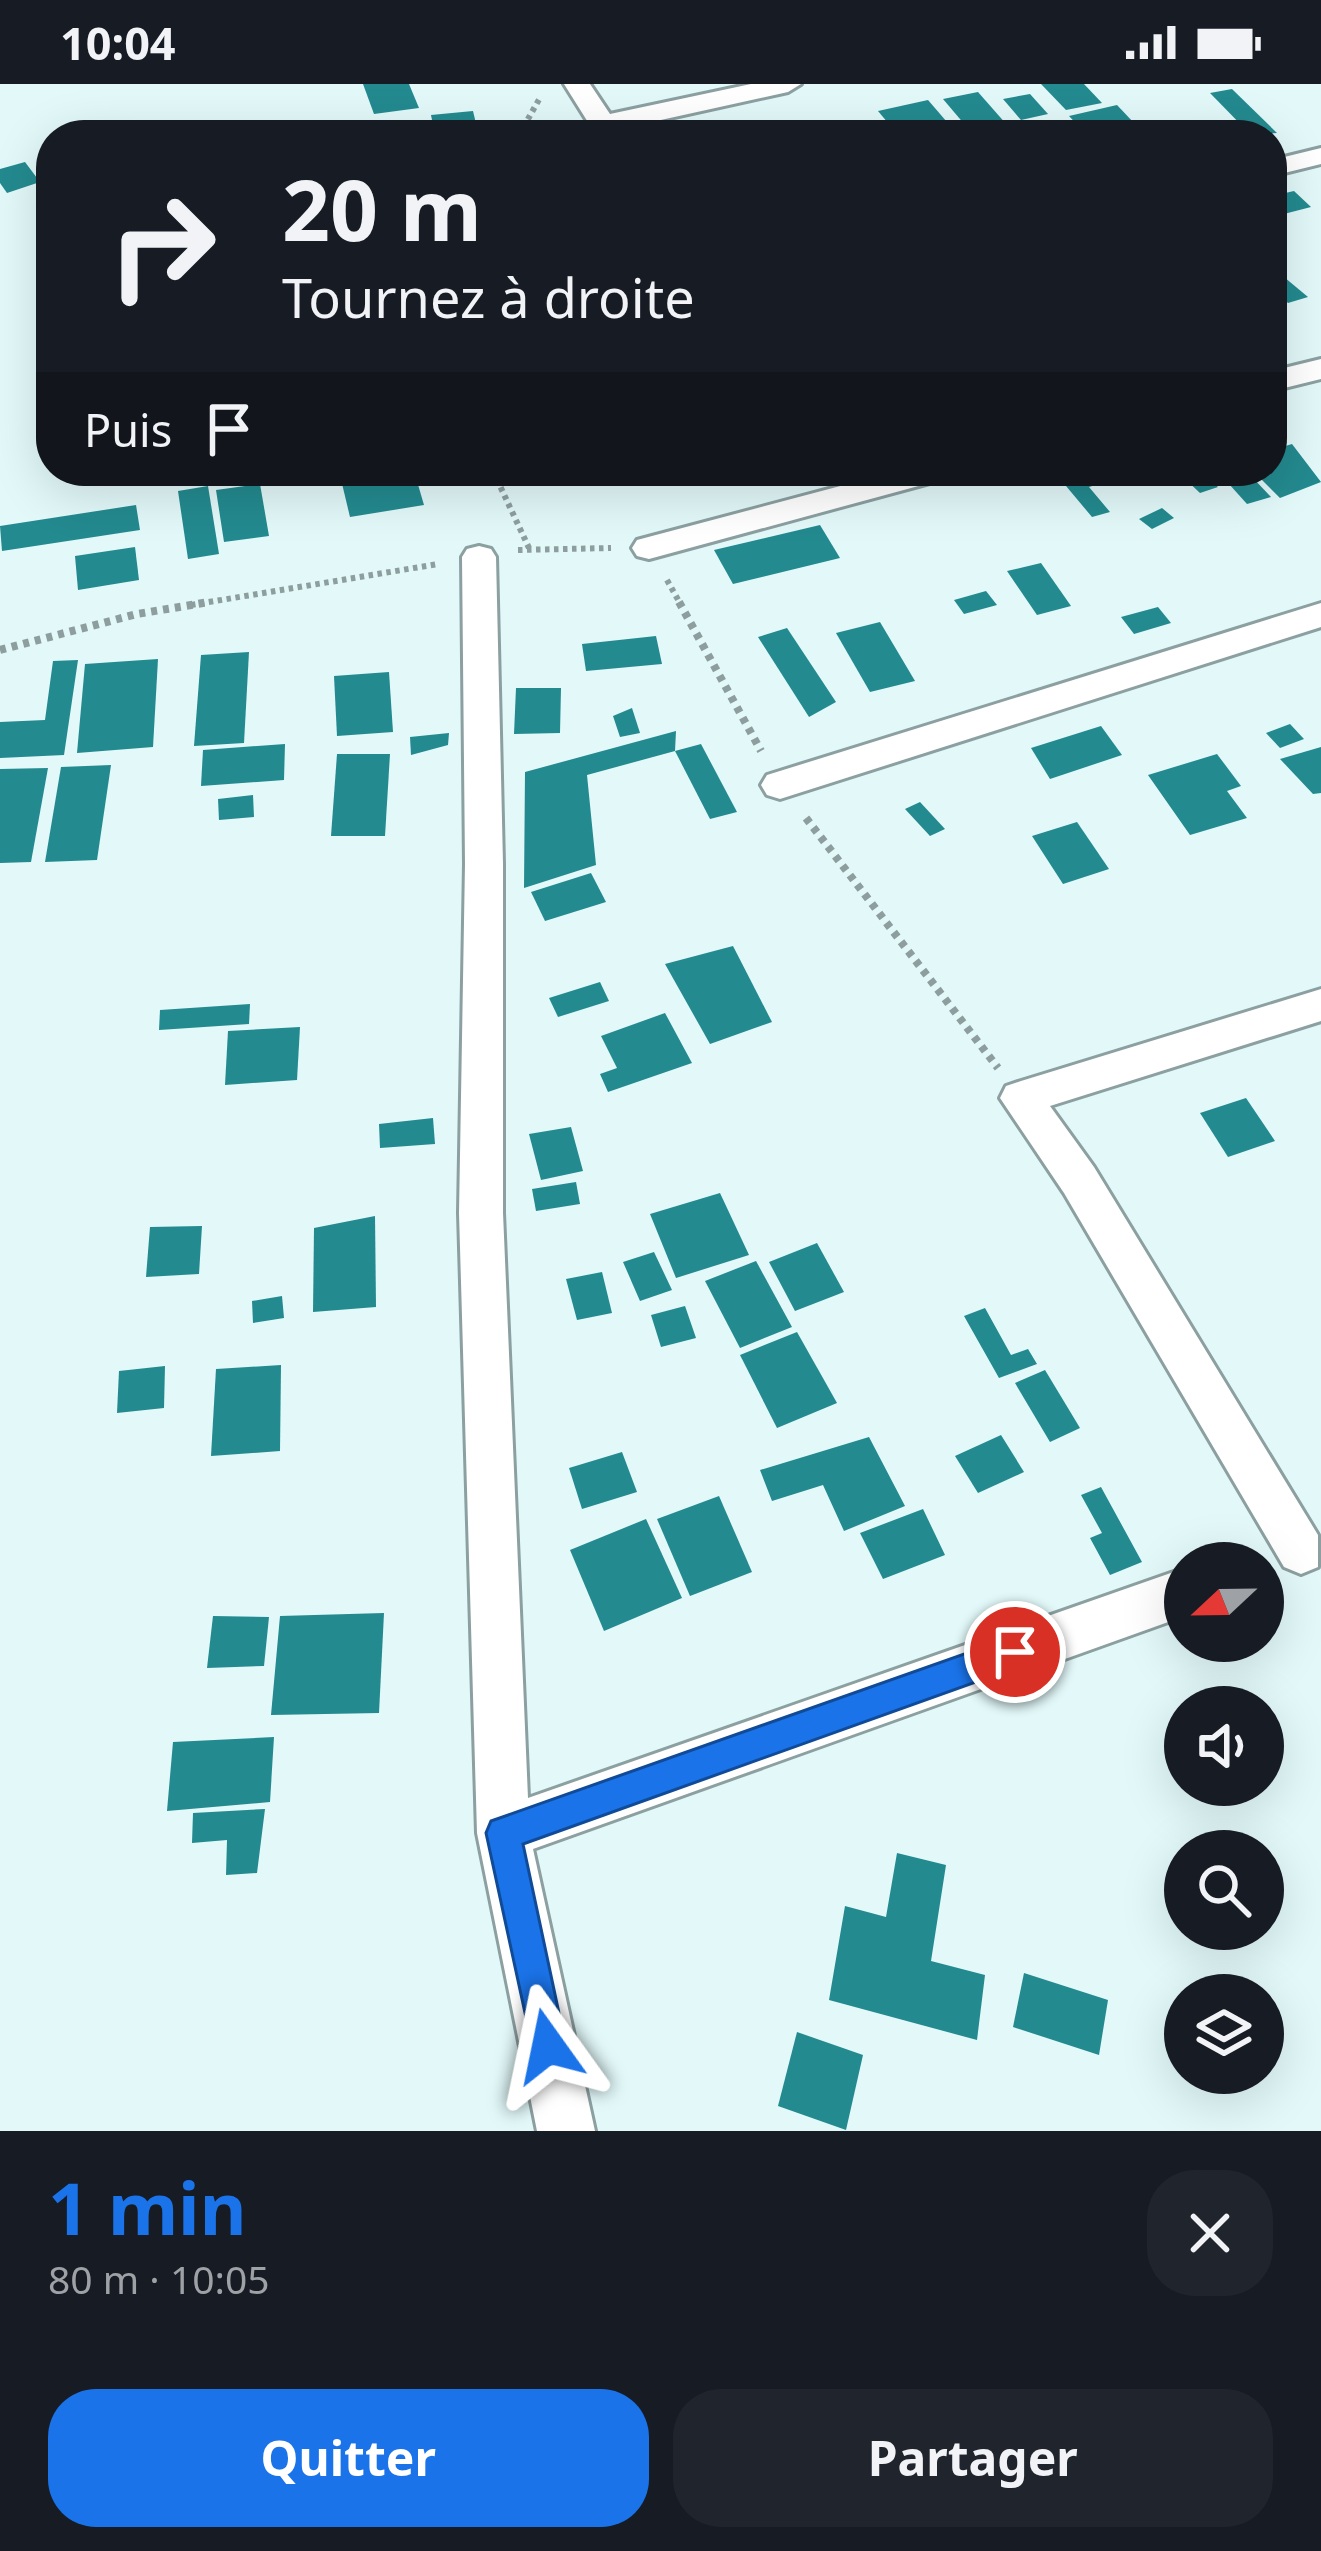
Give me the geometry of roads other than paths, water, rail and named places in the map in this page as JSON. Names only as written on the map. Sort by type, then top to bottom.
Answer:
[{"type":"street","points":[[577,84],[601,120]]},
{"type":"street","points":[[643,120],[788,84]]},
{"type":"street","points":[[1287,164],[1321,156]]},
{"type":"street","points":[[1287,377],[1321,369]]},
{"type":"street","points":[[649,548],[880,486]]},
{"type":"street","points":[[478,557],[484,864],[482,1213],[503,1833],[566,2131]]},
{"type":"street","points":[[780,785],[1321,615]]},
{"type":"street","points":[[1295,1553],[1079,1180],[1021,1098],[1321,1005]]},
{"type":"street","points":[[503,1833],[1164,1599]]}]
